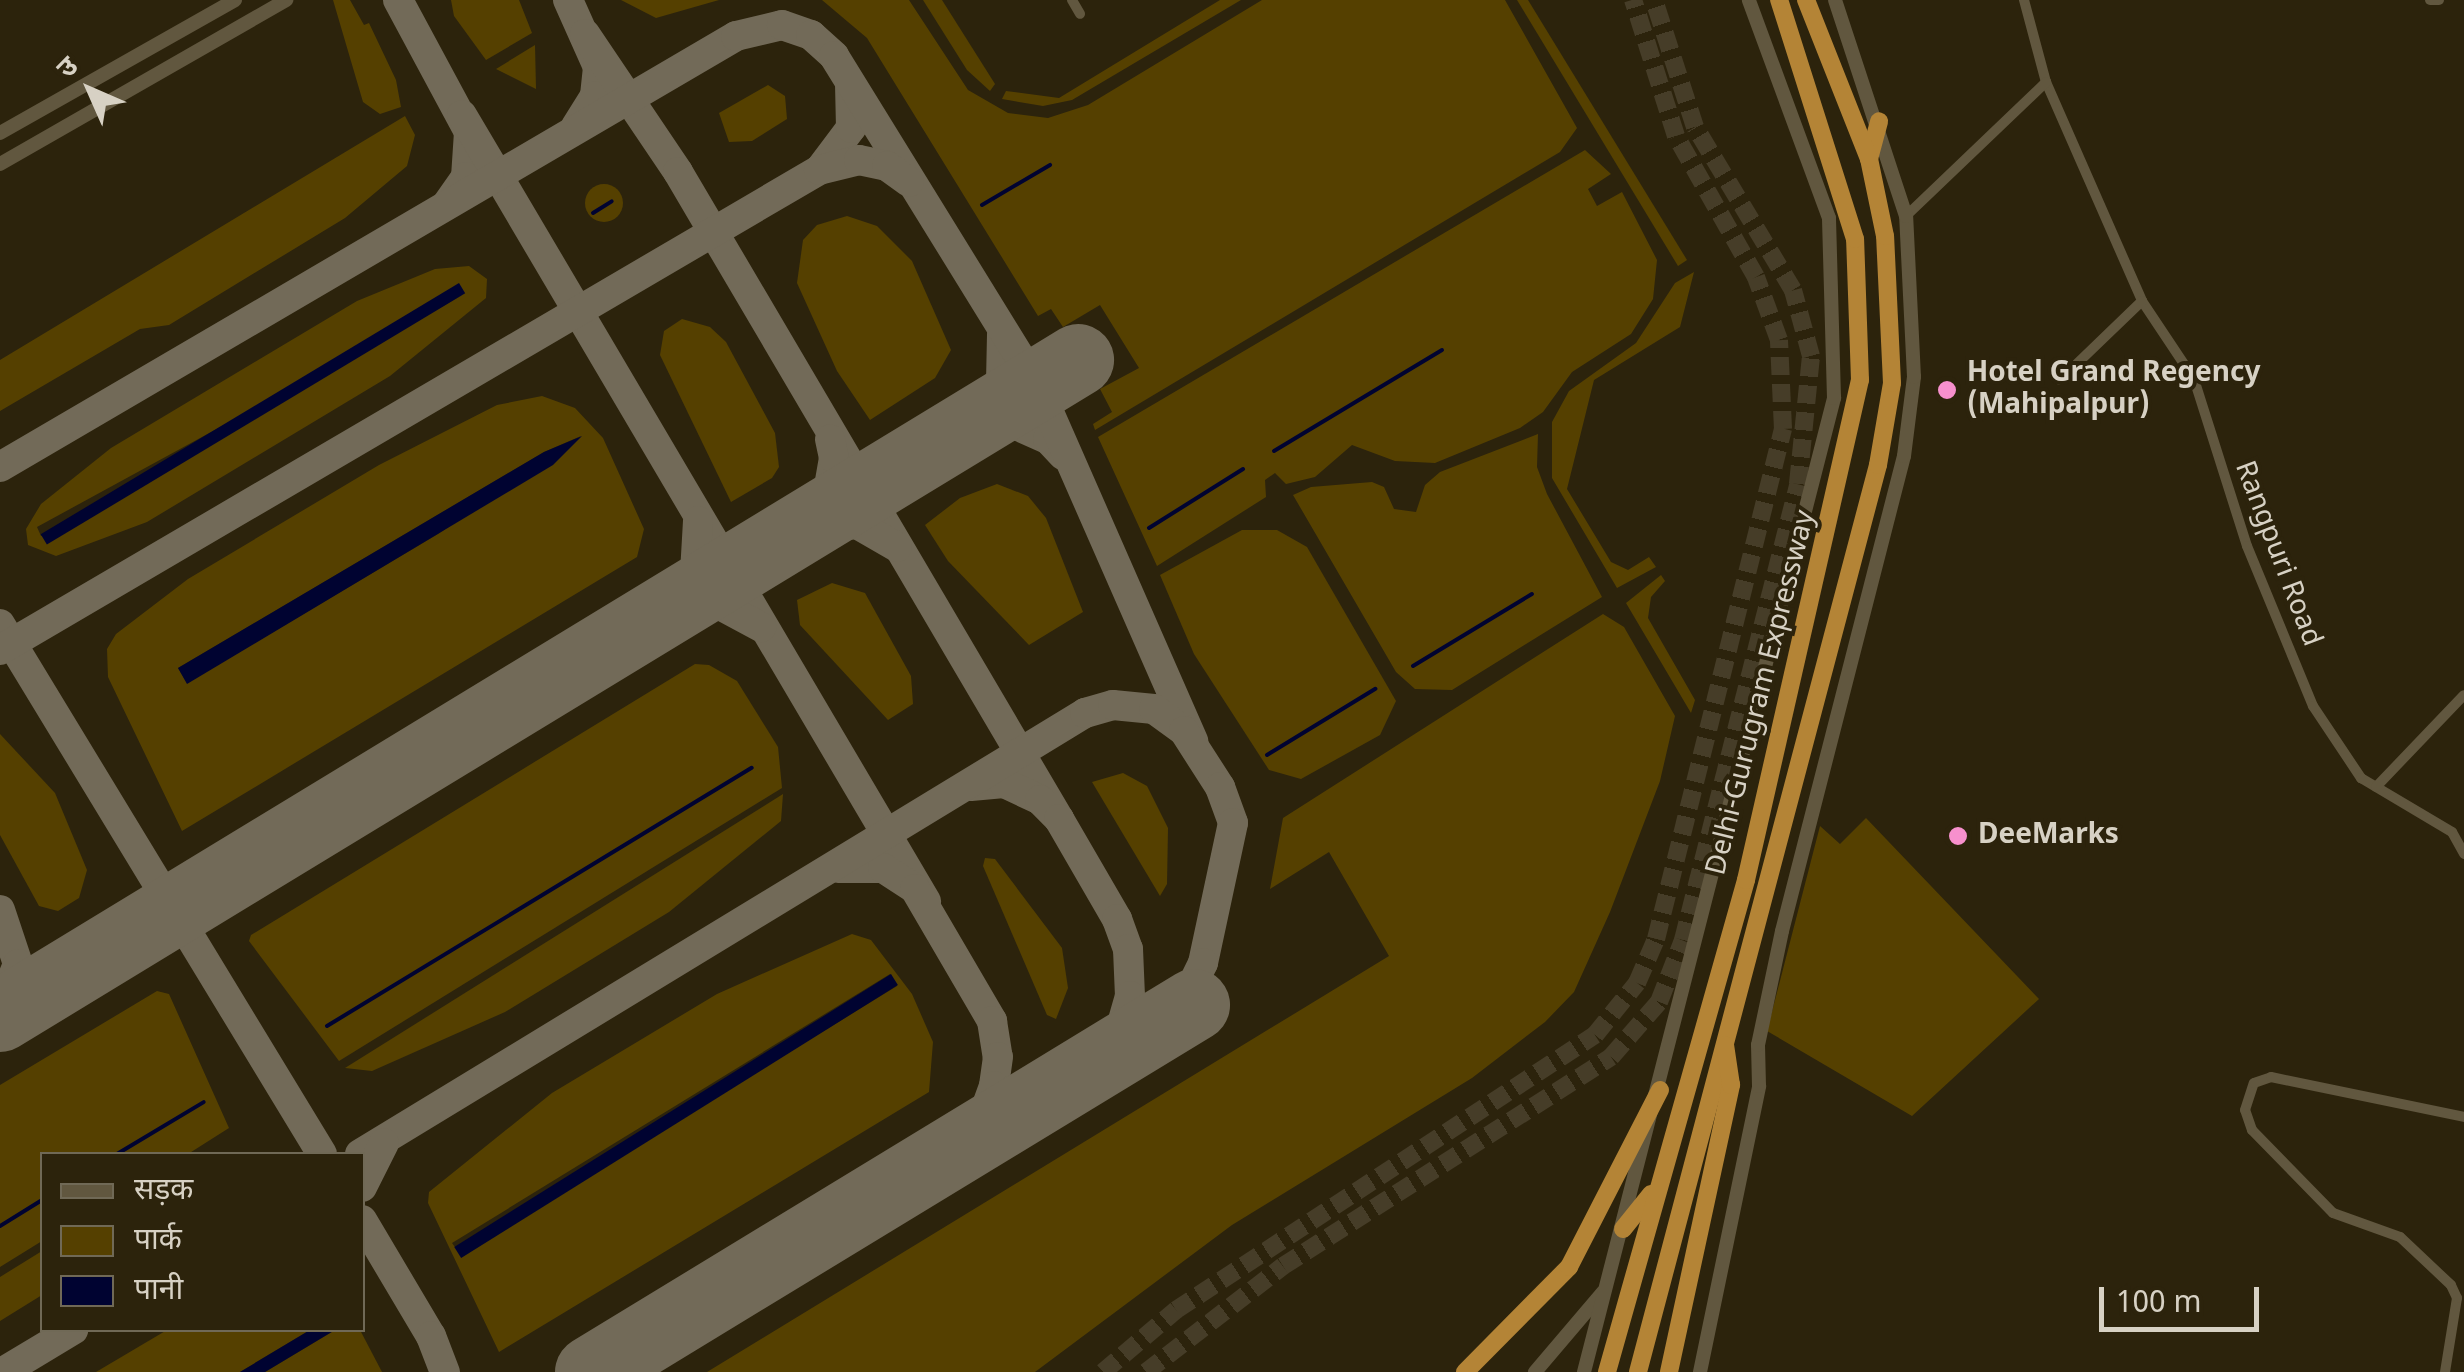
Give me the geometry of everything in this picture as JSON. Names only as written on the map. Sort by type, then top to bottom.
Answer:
[{"type":"highway","points":[[1770,0],[1788,21]]},
{"type":"highway","name":"Delhi-Gurugram Expressway","points":[[1607,1372],[1746,880],[1860,380],[1856,240],[1779,0]]},
{"type":"highway","points":[[1806,0],[1870,159]]},
{"type":"highway","points":[[1870,159],[1879,122]]},
{"type":"highway","name":"Delhi-Gurugram Expressway","points":[[1638,1372],[1887,416],[1892,384],[1886,254],[1870,159]]},
{"type":"highway","points":[[1669,1372],[1730,1085],[1724,1044]]},
{"type":"highway","points":[[1465,1372],[1569,1267],[1660,1090]]},
{"type":"highway","points":[[1655,1112],[1668,1151]]},
{"type":"highway","points":[[1623,1229],[1657,1187]]},
{"type":"main road","points":[[0,133],[235,0]]},
{"type":"main road","points":[[0,164],[286,0]]},
{"type":"main road","points":[[1584,1372],[1655,1112],[1834,398],[1829,218],[1749,0]]},
{"type":"main road","points":[[1700,1372],[1758,1086],[1758,1045],[1782,931],[1904,456],[1914,377],[1906,216],[1879,122],[1835,0]]},
{"type":"main road","points":[[1660,1090],[1691,1070]]},
{"type":"main road","points":[[1535,1372],[1608,1286]]},
{"type":"street","points":[[1072,0],[1080,14]]},
{"type":"street","name":"Rangpuri Road","points":[[2024,0],[2046,82],[2142,301],[2193,376],[2218,467],[2308,697],[2356,772],[2452,832],[2464,854]]},
{"type":"street","points":[[2430,0],[2439,0]]},
{"type":"street","points":[[1906,216],[2046,82]]},
{"type":"street","points":[[2060,380],[2142,301]]},
{"type":"street","points":[[2376,787],[2464,695]]},
{"type":"street","points":[[2445,1372],[2456,1298],[2451,1285],[2400,1237],[2333,1214],[2252,1130],[2245,1110],[2254,1083],[2271,1076],[2464,1117]]},
{"type":"green space","points":[[333,0],[350,0],[364,25],[369,23],[396,80],[401,107],[380,114],[363,102]]},
{"type":"green space","points":[[451,0],[519,0],[532,33],[486,60],[454,16]]},
{"type":"green space","points":[[621,0],[719,0],[656,18]]},
{"type":"green space","points":[[822,0],[909,0],[968,90],[1008,113],[1048,118],[1088,105],[1262,0],[1505,0],[1577,128],[1560,152],[1095,430],[1093,424],[1112,412],[1100,389],[1139,368],[1100,305],[1063,327],[1051,309],[1038,316],[867,38]]},
{"type":"green space","points":[[923,0],[942,0],[995,84],[990,91],[967,70]]},
{"type":"green space","points":[[1220,0],[1241,0],[1072,100],[1043,106],[1002,99],[1006,91],[1059,98]]},
{"type":"green space","points":[[1517,0],[1528,0],[1687,260],[1678,266]]},
{"type":"green space","points":[[535,45],[536,89],[496,69]]},
{"type":"green space","points":[[768,85],[785,96],[787,119],[752,141],[729,142],[719,113]]},
{"type":"green space","points":[[405,116],[415,135],[407,166],[345,218],[169,325],[140,329],[0,411],[0,360]]},
{"type":"green space","points":[[1585,150],[1611,174],[1588,189],[1597,206],[1622,192],[1657,260],[1653,299],[1631,334],[1572,372],[1543,412],[1520,428],[1435,463],[1395,461],[1352,445],[1315,477],[1286,484],[1275,473],[1265,480],[1266,497],[1157,566],[1098,437]]},
{"type":"green space","points":[[604,184],[617,190],[623,203],[617,216],[604,222],[591,216],[585,203],[591,190]]},
{"type":"green space","points":[[847,216],[877,226],[912,261],[951,350],[935,378],[870,420],[837,371],[797,283],[803,240],[817,225]]},
{"type":"green space","points":[[469,266],[487,279],[486,298],[390,376],[147,522],[56,556],[28,545],[26,529],[41,504],[111,448],[357,301],[435,269]],"holes":[[[464,294],[43,536],[37,527]]]},
{"type":"green space","points":[[1694,272],[1680,327],[1594,380],[1567,489],[1611,562],[1628,570],[1649,557],[1656,567],[1617,588],[1552,478],[1552,422],[1569,391],[1636,343],[1675,283]]},
{"type":"green space","points":[[682,319],[710,327],[726,342],[775,433],[779,467],[772,478],[731,502],[660,355],[664,331]]},
{"type":"green space","points":[[542,396],[575,408],[603,438],[644,529],[637,557],[182,831],[108,677],[107,649],[116,634],[188,579],[379,465],[497,405]],"holes":[[[581,436],[438,534],[187,683],[178,668],[544,452]]]},
{"type":"green space","points":[[1538,434],[1537,467],[1547,494],[1602,597],[1452,690],[1415,689],[1396,672],[1293,495],[1311,487],[1372,482],[1384,487],[1394,509],[1416,512],[1425,485],[1440,472]]},
{"type":"green space","points":[[997,484],[1028,496],[1046,518],[1083,612],[1029,645],[948,561],[925,525],[960,498]]},
{"type":"green space","points":[[1242,530],[1277,530],[1307,547],[1396,701],[1380,735],[1301,779],[1269,770],[1194,654],[1160,575]]},
{"type":"green space","points":[[1661,575],[1665,581],[1651,597],[1648,618],[1695,700],[1691,713],[1626,603]]},
{"type":"green space","points":[[832,583],[865,593],[911,676],[913,704],[888,720],[800,625],[797,600]]},
{"type":"green space","points":[[1603,614],[1624,627],[1675,716],[1660,781],[1610,912],[1574,992],[1545,1022],[1472,1078],[1232,1225],[1035,1372],[707,1372],[1389,956],[1329,852],[1270,889],[1283,818]]},
{"type":"green space","points":[[695,664],[709,665],[737,681],[778,747],[782,788],[339,1061],[249,941],[251,935]]},
{"type":"green space","points":[[0,734],[55,793],[87,870],[79,898],[58,911],[39,906],[0,835]]},
{"type":"green space","points":[[1123,773],[1147,786],[1168,828],[1167,884],[1160,896],[1092,782]]},
{"type":"green space","points":[[783,794],[781,821],[669,912],[505,1012],[372,1071],[345,1068]]},
{"type":"green space","points":[[1866,818],[2039,999],[1912,1116],[1767,1031],[1820,826],[1840,844]]},
{"type":"green space","points":[[985,858],[995,859],[1062,948],[1068,988],[1056,1019],[1047,1015],[983,866]]},
{"type":"green space","points":[[852,934],[871,940],[912,994],[933,1042],[929,1092],[499,1352],[428,1203],[429,1192],[552,1093],[717,994]],"holes":[[[890,974],[897,986],[460,1254],[452,1243]]]},
{"type":"green space","points":[[157,991],[169,994],[229,1128],[191,1152],[40,1152],[40,1242],[0,1267],[0,1085]]},
{"type":"green space","points":[[40,1252],[40,1296],[0,1321],[0,1277]]},
{"type":"green space","points":[[164,1332],[307,1332],[240,1372],[96,1372]]},
{"type":"green space","points":[[332,1332],[361,1332],[382,1372],[265,1372]]},
{"type":"water","points":[[459,283],[465,293],[47,545],[41,534]]},
{"type":"water","points":[[582,436],[553,465],[187,684],[178,668],[544,452]]},
{"type":"water","points":[[891,974],[898,985],[461,1258],[454,1247]]},
{"type":"water","points":[[307,1332],[332,1332],[265,1372],[240,1372]]},
{"type":"waterway","points":[[982,205],[1050,165]]},
{"type":"waterway","points":[[593,213],[612,201]]},
{"type":"waterway","points":[[1274,451],[1442,350]]},
{"type":"waterway","points":[[1149,528],[1243,469]]},
{"type":"waterway","points":[[1413,666],[1532,594]]},
{"type":"waterway","points":[[1267,755],[1375,689]]},
{"type":"waterway","points":[[327,1026],[752,768]]},
{"type":"waterway","points":[[120,1152],[204,1102]]},
{"type":"waterway","points":[[0,1226],[40,1201]]},
{"type":"taxiway","points":[[398,0],[469,132],[466,177],[447,204]]},
{"type":"taxiway","points":[[568,0],[598,67],[595,96],[576,127]]},
{"type":"taxiway","points":[[0,467],[736,36],[782,25],[811,35],[834,56],[1037,385],[1193,741]]},
{"type":"taxiway","points":[[585,34],[678,172],[1059,819]]},
{"type":"taxiway","points":[[821,168],[851,128],[850,85]]},
{"type":"taxiway","points":[[462,115],[926,901]]},
{"type":"taxiway","points":[[0,650],[819,170],[859,160],[887,166],[909,182]]},
{"type":"taxiway","points":[[967,427],[988,408],[1001,382],[1002,334]]},
{"type":"taxiway","points":[[958,433],[1016,425],[1048,439],[1063,455]]},
{"type":"taxiway","points":[[796,532],[827,498],[834,458],[830,439]]},
{"type":"taxiway","points":[[664,612],[695,573],[698,521]]},
{"type":"taxiway","points":[[798,530],[857,524],[897,547]]},
{"type":"taxiway","points":[[666,611],[720,605],[761,627]]},
{"type":"taxiway","points":[[0,624],[321,1152]]},
{"type":"taxiway","points":[[363,1152],[1085,713],[1113,705],[1154,709],[1184,731],[1220,787],[1233,823],[1203,963],[1183,1004],[1163,1024]]},
{"type":"taxiway","points":[[971,786],[1004,783],[1040,800],[1059,819],[1117,919],[1128,949],[1130,996],[1121,1028],[1097,1064]]},
{"type":"taxiway","points":[[838,868],[883,868],[915,889],[992,1021],[998,1057],[994,1086],[983,1117],[956,1150]]},
{"type":"taxiway","points":[[0,910],[18,964],[0,1008]]},
{"type":"taxiway","points":[[365,1181],[384,1143]]},
{"type":"taxiway","points":[[365,1225],[431,1336],[445,1372]]},
{"type":"taxiway","points":[[3,1372],[70,1332]]},
{"type":"runway","points":[[0,1016],[1078,360]]},
{"type":"runway","points":[[591,1372],[1194,1005]]},
{"type":"tunnel","points":[[1103,1372],[1176,1310],[1595,1035],[1637,983],[1656,939],[1783,429],[1779,340],[1756,277],[1676,136],[1633,0]]},
{"type":"tunnel","points":[[1146,1372],[1283,1266],[1611,1057],[1659,1002],[1683,940],[1798,484],[1811,356],[1793,290],[1695,127],[1654,0]]},
{"type":"place","name":"Hotel Grand Regency (Mahipalpur)","points":[[1947,390]]},
{"type":"place","name":"DeeMarks","points":[[1958,836]]}]
